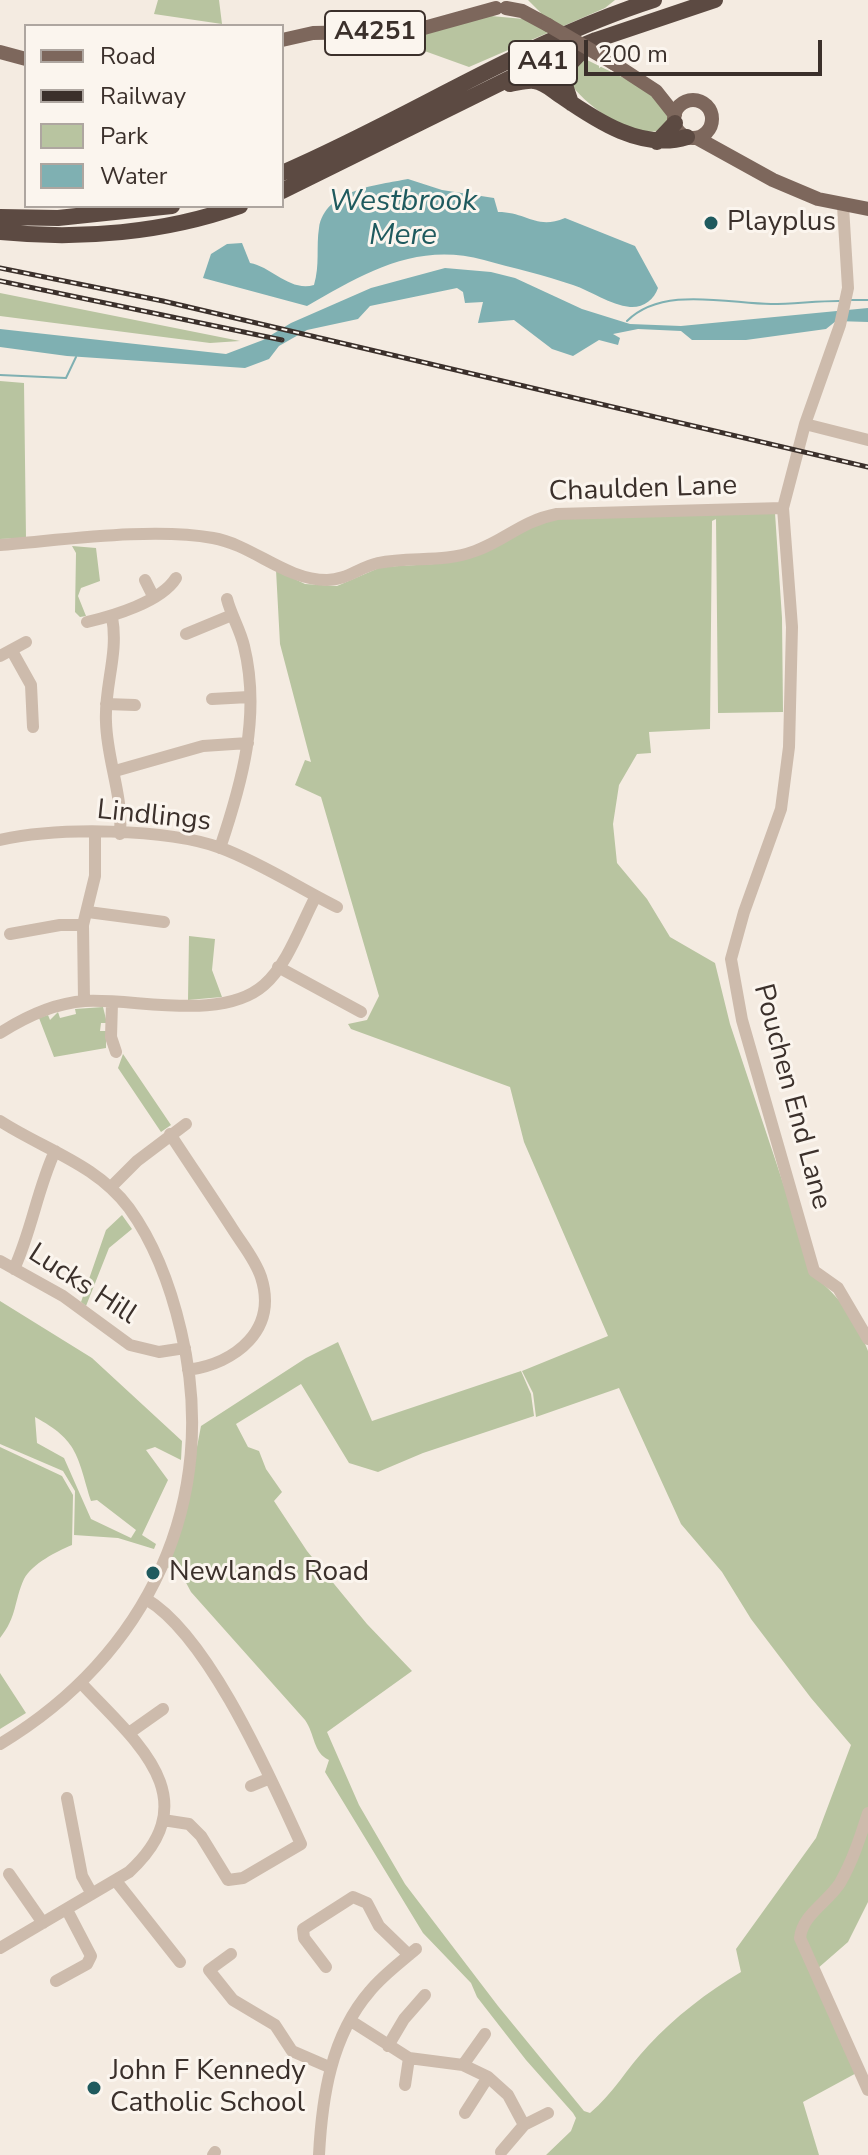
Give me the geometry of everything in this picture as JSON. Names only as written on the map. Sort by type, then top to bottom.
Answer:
[{"type":"highway","points":[[594,21],[622,0]]},
{"type":"highway","name":"A41","points":[[284,172],[594,21],[654,0]]},
{"type":"highway","name":"A41","points":[[284,190],[490,88],[596,40],[715,0]]},
{"type":"highway","points":[[571,103],[565,85],[565,69],[572,59],[596,40]]},
{"type":"highway","points":[[490,88],[533,80],[628,134],[657,142],[692,138]]},
{"type":"highway","points":[[657,142],[675,119]]},
{"type":"highway","points":[[0,217],[58,218],[153,208]]},
{"type":"highway","points":[[0,232],[73,235],[139,230],[185,222],[233,208]]},
{"type":"main road","name":"A4251","points":[[466,16],[483,0]]},
{"type":"main road","name":"A4251","points":[[284,40],[313,33],[413,31],[505,3],[542,21],[656,91],[687,102]]},
{"type":"main road","points":[[0,52],[24,58]]},
{"type":"main road","name":"A4251","points":[[656,91],[675,119]]},
{"type":"main road","points":[[732,159],[711,125],[711,113],[704,104],[687,102],[675,119],[692,138],[732,159],[787,186],[843,206],[868,209]]},
{"type":"main road","points":[[692,138],[711,125]]},
{"type":"street","name":"Pouchen End Lane","points":[[843,206],[850,269],[843,310],[805,424],[783,508],[792,627],[789,747],[781,809],[744,912],[731,959],[742,1020],[814,1271],[838,1288],[868,1339]]},
{"type":"street","points":[[805,424],[868,440]]},
{"type":"street","name":"Chaulden Lane","points":[[0,545],[145,536],[215,538],[300,576],[327,580],[345,577],[377,563],[435,561],[476,551],[530,519],[557,514],[783,508]]},
{"type":"street","points":[[87,622],[112,617],[172,585],[176,578]]},
{"type":"street","points":[[145,580],[153,596]]},
{"type":"street","points":[[220,848],[246,767],[248,743],[249,697],[244,646],[227,599]]},
{"type":"street","points":[[186,634],[232,615]]},
{"type":"street","points":[[112,617],[116,647],[106,704],[107,735],[122,801],[120,834]]},
{"type":"street","points":[[26,642],[6,653],[31,685],[33,727]]},
{"type":"street","points":[[212,699],[249,697]]},
{"type":"street","points":[[106,704],[135,705]]},
{"type":"street","points":[[18,706],[32,707]]},
{"type":"street","points":[[115,771],[203,746],[248,743]]},
{"type":"street","points":[[84,1001],[83,925],[95,876],[95,833]]},
{"type":"street","name":"Lindlings","points":[[0,840],[95,833],[176,839],[220,848],[337,907]]},
{"type":"street","points":[[0,1033],[37,1013],[84,1001],[207,1004],[236,1000],[262,986],[278,967],[316,896]]},
{"type":"street","points":[[88,912],[164,922]]},
{"type":"street","points":[[10,934],[60,925],[83,925]]},
{"type":"street","points":[[278,967],[361,1012]]},
{"type":"street","points":[[112,1003],[111,1037],[116,1052]]},
{"type":"street","points":[[0,1121],[90,1170],[111,1187],[129,1208],[151,1246],[171,1295],[185,1348],[191,1432],[187,1491],[170,1549],[146,1599],[117,1645],[82,1684],[31,1725],[0,1744]]},
{"type":"street","points":[[111,1187],[170,1134],[186,1124]]},
{"type":"street","points":[[170,1134],[252,1258],[264,1291],[257,1327],[242,1350],[220,1363],[188,1370]]},
{"type":"street","points":[[14,1269],[31,1232],[44,1176],[55,1151]]},
{"type":"street","name":"Lucks Hill","points":[[0,1261],[71,1301],[130,1345],[159,1352],[185,1348]]},
{"type":"street","points":[[146,1599],[166,1610],[224,1689],[301,1844],[243,1878],[228,1880],[189,1824],[163,1820]]},
{"type":"street","points":[[0,1948],[116,1881],[144,1859],[163,1820],[163,1799],[154,1763],[82,1684]]},
{"type":"street","points":[[129,1733],[163,1709]]},
{"type":"street","points":[[251,1786],[268,1779]]},
{"type":"street","points":[[67,1798],[82,1876],[92,1894]]},
{"type":"street","points":[[868,1813],[856,1854],[837,1887],[806,1920],[800,1938],[868,2090]]},
{"type":"street","points":[[9,1874],[43,1923]]},
{"type":"street","points":[[116,1881],[180,1962]]},
{"type":"street","points":[[319,2155],[329,2067],[351,2021],[370,1991],[413,1952],[379,1926],[367,1903],[353,1897],[303,1929],[304,1938],[326,1967]]},
{"type":"street","points":[[56,1981],[87,1964],[91,1956],[67,1910]]},
{"type":"street","points":[[196,1978],[231,1954]]},
{"type":"street","points":[[209,1970],[233,2000],[275,2025],[292,2051],[329,2067]]},
{"type":"street","points":[[388,2046],[404,2019],[425,1995]]},
{"type":"street","points":[[351,2021],[409,2058],[463,2065],[488,2077],[508,2095],[524,2125]]},
{"type":"street","points":[[463,2065],[485,2034]]},
{"type":"street","points":[[405,2085],[409,2058]]},
{"type":"street","points":[[465,2113],[488,2077]]},
{"type":"street","points":[[501,2152],[524,2125],[548,2113]]},
{"type":"green space","points":[[158,0],[219,0],[222,24],[154,14]]},
{"type":"green space","points":[[528,0],[615,0],[605,8],[469,67],[394,40],[491,16],[524,19],[541,13]]},
{"type":"green space","points":[[583,58],[646,89],[670,115],[668,127],[642,131],[628,127],[588,103],[570,83],[572,68]]},
{"type":"green space","points":[[0,293],[240,341],[210,343],[0,316]]},
{"type":"green space","points":[[0,381],[24,383],[26,538],[0,539]]},
{"type":"green space","points":[[775,513],[782,618],[783,712],[718,713],[716,519],[712,521],[710,729],[649,732],[651,753],[637,754],[619,785],[613,824],[617,863],[647,899],[670,937],[715,963],[730,1024],[814,1276],[846,1310],[868,1351],[868,1902],[848,1942],[817,1969],[862,2070],[803,2102],[819,2155],[546,2155],[571,2131],[576,2118],[573,2113],[526,2060],[477,1997],[471,1983],[423,1933],[325,1772],[329,1760],[317,1748],[305,1720],[191,1592],[183,1577],[167,1567],[183,1520],[201,1426],[306,1358],[338,1342],[372,1421],[521,1371],[531,1394],[534,1416],[423,1453],[378,1472],[349,1463],[301,1384],[236,1424],[248,1447],[259,1451],[266,1469],[282,1492],[274,1501],[307,1551],[367,1624],[412,1671],[327,1732],[359,1805],[405,1884],[498,2006],[584,2111],[590,2113],[598,2106],[640,2054],[669,2025],[741,1972],[736,1949],[816,1838],[851,1745],[751,1619],[722,1572],[681,1524],[619,1388],[536,1417],[533,1393],[522,1371],[608,1336],[524,1142],[510,1087],[351,1029],[348,1024],[367,1020],[379,996],[321,797],[295,785],[305,760],[311,762],[280,644],[276,570],[305,584],[337,586],[381,567],[434,564],[524,528],[567,516]]},
{"type":"green space","points":[[72,546],[96,548],[100,581],[81,588],[78,596],[86,616],[80,617],[75,612],[76,553]]},
{"type":"green space","points":[[189,936],[215,939],[212,970],[222,997],[188,1000]]},
{"type":"green space","points":[[103,1007],[107,1023],[101,1023],[100,1031],[106,1031],[106,1048],[54,1057],[39,1018],[48,1015],[50,1020],[58,1012],[60,1018],[76,1014],[75,1009]]},
{"type":"green space","points":[[123,1054],[171,1125],[161,1132],[118,1068]]},
{"type":"green space","points":[[122,1215],[132,1229],[109,1248],[86,1306],[81,1302],[106,1230]]},
{"type":"green space","points":[[0,1301],[92,1358],[182,1441],[181,1460],[155,1447],[146,1450],[168,1480],[142,1535],[156,1544],[154,1549],[118,1538],[74,1535],[75,1491],[63,1471],[0,1444]],"holes":[[[35,1417],[49,1426],[74,1451],[91,1501],[97,1500],[136,1530],[131,1538],[91,1519],[64,1458],[37,1443]]]},
{"type":"green space","points":[[0,1447],[62,1476],[73,1495],[72,1545],[45,1559],[28,1573],[10,1623],[0,1638]]},
{"type":"green space","points":[[0,1673],[26,1713],[0,1729]]},
{"type":"water","name":"Westbrook Mere","points":[[408,179],[442,190],[494,198],[498,212],[546,222],[565,218],[635,246],[658,288],[644,305],[623,306],[562,281],[459,255],[413,258],[391,264],[307,306],[203,278],[211,254],[227,244],[242,243],[250,263],[297,285],[314,285],[319,228],[323,215],[331,205],[354,191]]},
{"type":"water","points":[[445,268],[491,272],[515,278],[582,309],[630,324],[681,326],[868,308],[868,322],[836,321],[826,329],[746,340],[692,340],[681,331],[638,329],[613,334],[620,338],[618,345],[599,340],[573,356],[552,349],[514,320],[478,323],[483,302],[465,303],[463,292],[457,288],[370,306],[358,319],[307,330],[279,346],[269,359],[245,368],[67,356],[0,347],[0,329],[226,354],[263,340],[291,323],[371,288]]},
{"type":"waterway","points":[[627,321],[641,310],[676,300],[771,304],[839,301]]},
{"type":"waterway","points":[[849,300],[868,300]]},
{"type":"waterway","points":[[0,375],[66,378],[76,357]]},
{"type":"railway","points":[[0,268],[163,301],[868,467]]},
{"type":"railway","points":[[0,281],[282,340]]},
{"type":"place","name":"Playplus","points":[[711,223]]},
{"type":"place","name":"Newlands Road","points":[[153,1573]]},
{"type":"place","name":"John F Kennedy Catholic School","points":[[94,2088]]}]
